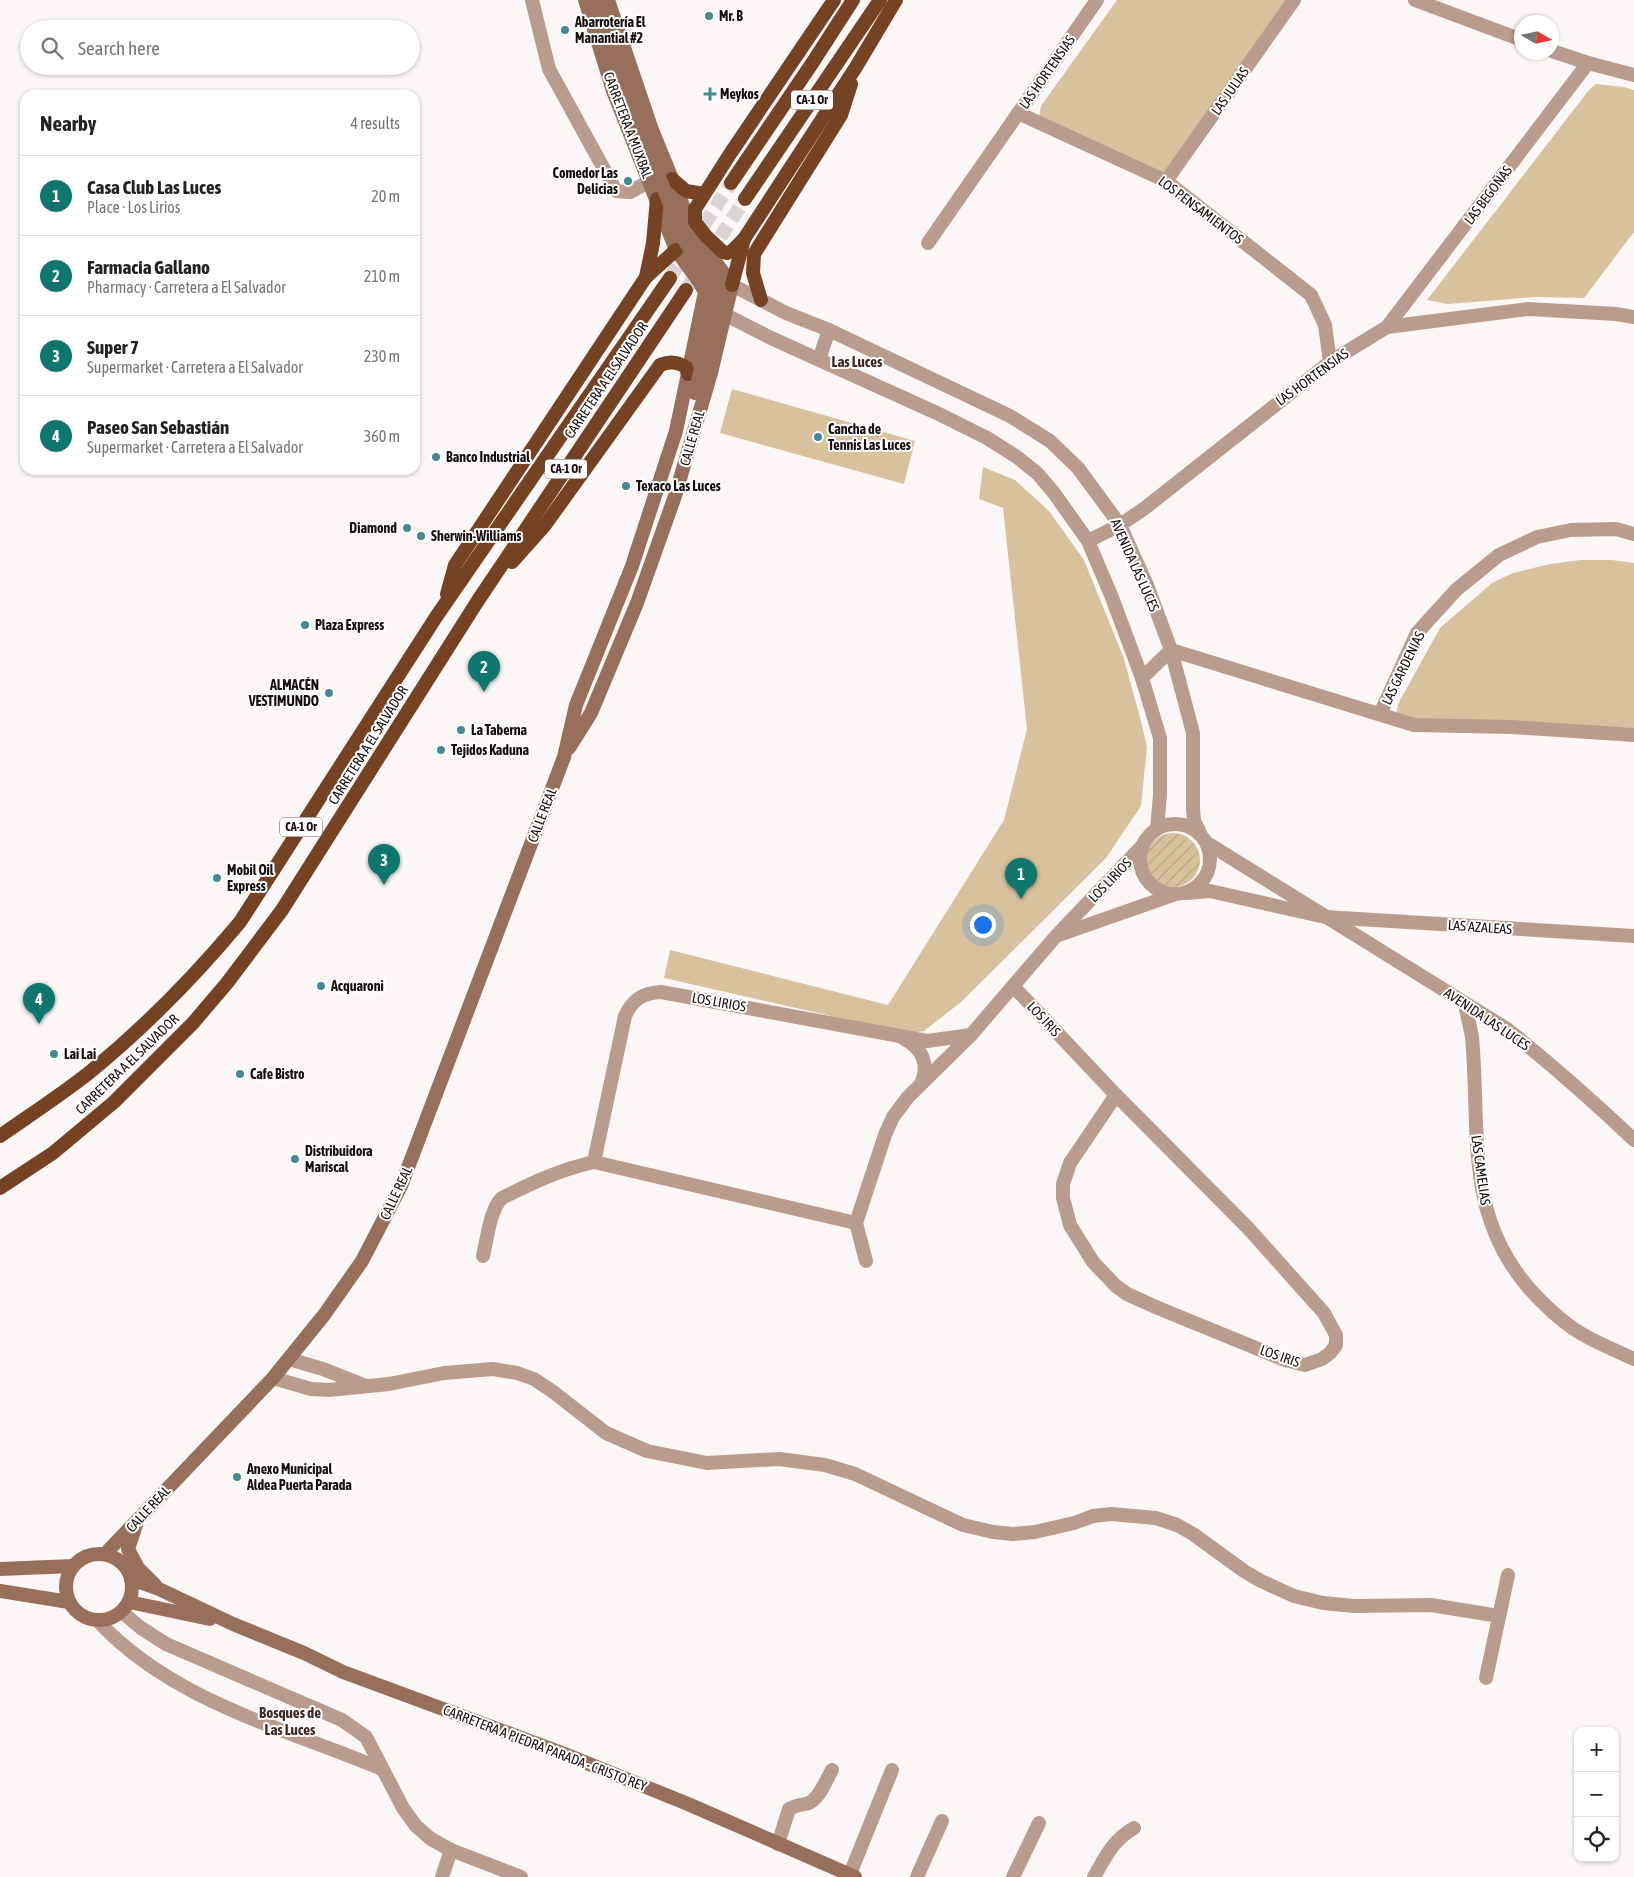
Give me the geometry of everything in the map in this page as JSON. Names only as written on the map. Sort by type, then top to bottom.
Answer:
[{"type":"highway","points":[[834,0],[695,209],[695,222],[709,245],[723,252],[727,253],[735,249],[744,239],[856,67],[896,0]]},
{"type":"highway","name":"CA-1 Or","points":[[731,183],[853,0]]},
{"type":"highway","name":"CA-1 Or","points":[[745,200],[880,0]]},
{"type":"highway","points":[[761,300],[753,273],[754,254],[841,115],[856,67]]},
{"type":"highway","points":[[672,178],[686,191],[704,194]]},
{"type":"highway","points":[[646,277],[653,243],[657,199]]},
{"type":"highway","points":[[732,285],[744,239]]},
{"type":"highway","points":[[443,606],[455,564],[646,277],[676,250]]},
{"type":"highway","name":"CARRETERA A EL SALVADOR","points":[[0,1136],[89,1072],[146,1022],[204,965],[240,922],[443,606],[670,278]]},
{"type":"highway","name":"CARRETERA A EL SALVADOR","points":[[0,1188],[53,1153],[114,1102],[193,1023],[227,983],[282,910],[477,602],[686,290]]},
{"type":"highway","points":[[477,602],[545,525],[660,365],[666,362],[678,364],[686,367],[688,374]]},
{"type":"main road","name":"CARRETERA A MUXBAL","points":[[585,0],[613,91],[676,250]]},
{"type":"main road","points":[[564,757],[657,526],[695,394],[711,329],[718,288],[686,243],[638,126],[610,48],[597,0]]},
{"type":"main road","name":"CARRETERA A MUXBAL","points":[[608,0],[652,130],[693,230],[709,245]]},
{"type":"main road","points":[[709,245],[732,285]]},
{"type":"main road","name":"CALLE REAL","points":[[105,1554],[289,1359],[324,1315],[362,1261],[401,1186],[564,757],[576,705],[632,566],[655,498],[676,431],[688,374],[709,245]]},
{"type":"main road","points":[[676,250],[724,314]]},
{"type":"main road","name":"CALLE REAL","points":[[564,757],[591,713],[636,603],[675,496],[710,373],[732,285]]},
{"type":"main road","points":[[137,1520],[128,1549],[138,1568],[159,1589]]},
{"type":"main road","points":[[0,1568],[73,1566],[88,1556],[105,1554],[114,1557],[122,1563],[132,1579],[132,1591],[125,1607],[108,1620],[98,1621],[81,1615],[69,1602],[66,1584],[73,1566]]},
{"type":"main road","name":"CARRETERA A PIEDRA PARADA - CRISTO REY","points":[[132,1579],[159,1589],[343,1672],[562,1753],[688,1804],[853,1876]]},
{"type":"main road","points":[[0,1591],[69,1602]]},
{"type":"main road","name":"CARRETERA A PIEDRA PARADA - CRISTO REY","points":[[125,1607],[233,1624]]},
{"type":"street","points":[[532,0],[549,69],[616,191],[630,192],[650,181]]},
{"type":"street","name":"LAS HORTENSIAS","points":[[928,243],[1097,0]]},
{"type":"street","name":"LAS JULIAS","points":[[1166,181],[1294,0]]},
{"type":"street","points":[[1414,0],[1514,37]]},
{"type":"street","points":[[1559,54],[1588,64],[1634,75]]},
{"type":"street","name":"LAS BEGOÑAS","points":[[1388,327],[1588,64]]},
{"type":"street","name":"LOS PENSAMIENTOS","points":[[1018,112],[1166,181],[1311,295],[1325,325],[1330,362]]},
{"type":"street","name":"AVENIDA LAS LUCES","points":[[732,285],[786,313],[829,330],[1010,416],[1050,441],[1078,468],[1120,525],[1147,585],[1171,650],[1193,733],[1194,822],[1204,838],[1326,917],[1507,1029],[1597,1104],[1634,1140]]},
{"type":"street","name":"LAS HORTENSIAS","points":[[1088,541],[1120,525],[1145,508],[1330,362],[1388,327],[1528,309],[1616,314],[1634,317]]},
{"type":"street","points":[[724,314],[987,438],[1017,457],[1038,474],[1088,541],[1142,678],[1160,738],[1160,795],[1157,829]]},
{"type":"street","points":[[819,359],[829,330]]},
{"type":"street","name":"LAS GARDENIAS","points":[[1380,714],[1417,633],[1456,590],[1498,555],[1537,537],[1571,530],[1616,529],[1634,534]]},
{"type":"street","points":[[1142,678],[1171,650]]},
{"type":"street","name":"LAS GARDENIAS","points":[[1171,650],[1414,726],[1511,727],[1634,735]]},
{"type":"street","points":[[1168,824],[1180,824],[1190,827],[1204,838],[1211,855],[1210,867],[1205,879],[1197,888],[1180,894],[1163,893],[1153,887],[1141,868],[1142,846],[1148,836],[1168,824]]},
{"type":"street","name":"LOS LIRIOS","points":[[856,1223],[885,1135],[893,1117],[908,1097],[970,1035],[1056,936],[1142,846]]},
{"type":"street","name":"AVENIDA LAS LUCES","points":[[1180,894],[1210,891],[1326,917]]},
{"type":"street","name":"LOS LIRIOS","points":[[1056,936],[1180,894]]},
{"type":"street","name":"LAS AZALEAS","points":[[1326,917],[1634,936]]},
{"type":"street","name":"LOS IRIS","points":[[1013,986],[1116,1095],[1248,1228],[1324,1313],[1336,1335],[1336,1345],[1330,1353],[1322,1359],[1305,1364],[1285,1360],[1127,1294],[1116,1286],[1093,1262],[1070,1225],[1063,1198],[1063,1184],[1070,1163],[1116,1095]]},
{"type":"street","name":"LOS LIRIOS","points":[[594,1162],[625,1016],[630,1005],[638,997],[651,992],[662,992],[927,1041],[970,1035]]},
{"type":"street","name":"LAS CAMELIAS","points":[[1465,1004],[1472,1036],[1480,1183],[1486,1211],[1500,1244],[1525,1284],[1550,1310],[1581,1334],[1634,1359]]},
{"type":"street","points":[[899,1036],[916,1046],[923,1056],[926,1072],[921,1084]]},
{"type":"street","points":[[483,1256],[497,1202],[551,1174],[594,1162],[856,1223],[866,1261]]},
{"type":"street","points":[[289,1359],[323,1369],[366,1386]]},
{"type":"street","points":[[273,1378],[310,1389],[344,1390],[389,1384],[444,1373],[493,1369],[517,1373],[534,1379],[552,1391],[606,1433],[647,1452],[707,1463],[779,1459],[825,1465],[855,1474],[963,1524],[993,1532],[1013,1534],[1035,1532],[1074,1523],[1093,1516],[1111,1514],[1156,1518],[1177,1525],[1193,1534],[1244,1571],[1294,1596],[1323,1603],[1354,1606],[1431,1606],[1499,1616]]},
{"type":"street","points":[[1486,1678],[1508,1575]]},
{"type":"street","points":[[125,1607],[141,1628],[166,1644],[342,1720],[366,1737],[403,1808],[416,1826],[431,1840],[451,1850],[521,1877]]},
{"type":"street","points":[[98,1621],[111,1635],[134,1654],[171,1679],[218,1704],[382,1769]]},
{"type":"street","points":[[778,1844],[789,1809],[816,1798],[832,1770]]},
{"type":"street","points":[[853,1876],[892,1770]]},
{"type":"street","points":[[917,1877],[942,1822]]},
{"type":"street","points":[[1013,1877],[1040,1823]]},
{"type":"street","points":[[1094,1877],[1111,1846],[1122,1835],[1134,1828]]},
{"type":"street","points":[[442,1877],[451,1850]]},
{"type":"shaded area","points":[[1117,0],[1291,0],[1167,174],[1160,177],[1039,117],[1041,106]]},
{"type":"shaded area","points":[[1596,84],[1634,90],[1634,232],[1584,298],[1535,297],[1448,304],[1427,300],[1589,90]]},
{"type":"shaded area","name":"Cancha de Tennis Las Luces","points":[[732,389],[915,441],[904,484],[720,433]]},
{"type":"shaded area","points":[[983,467],[1015,480],[1049,511],[1084,560],[1123,656],[1147,747],[1141,806],[1106,858],[961,1002],[924,1031],[911,1033],[884,1028],[664,978],[670,950],[888,1005],[1004,820],[1027,729],[1003,508],[979,499]]},
{"type":"shaded area","points":[[1581,560],[1612,560],[1634,563],[1634,728],[1412,723],[1396,715],[1398,704],[1440,628],[1492,583],[1513,573],[1550,564]]},
{"type":"shaded area","points":[[1173,833],[1183,835],[1192,841],[1198,850],[1200,860],[1198,870],[1192,879],[1183,885],[1173,887],[1163,885],[1154,879],[1148,870],[1146,860],[1148,850],[1154,841],[1163,835]]},
{"type":"tunnel","points":[[670,278],[731,183]]},
{"type":"tunnel","points":[[686,290],[745,199]]},
{"type":"place","name":"Mr. B","points":[[709,16]]},
{"type":"place","name":"Abarrotería El Manantial #2","points":[[565,30]]},
{"type":"place","name":"Meykos","points":[[710,94]]},
{"type":"place","name":"Comedor Las Delicias","points":[[628,181]]},
{"type":"place","name":"Cancha de Tennis Las Luces","points":[[818,437]]},
{"type":"place","name":"Banco Industrial","points":[[436,457]]},
{"type":"place","name":"Texaco Las Luces","points":[[626,486]]},
{"type":"place","name":"Diamond","points":[[407,528]]},
{"type":"place","name":"Sherwin-Williams","points":[[421,536]]},
{"type":"place","name":"Plaza Express","points":[[305,625]]},
{"type":"place","name":"Farmacia Gallano","points":[[484,692]]},
{"type":"place","name":"ALMACÉN VESTIMUNDO","points":[[329,693]]},
{"type":"place","name":"La Taberna","points":[[461,730]]},
{"type":"place","name":"Tejidos Kaduna","points":[[441,750]]},
{"type":"place","name":"Mobil Oil Express","points":[[217,878]]},
{"type":"place","name":"Super 7","points":[[384,885]]},
{"type":"place","name":"Casa Club Las Luces","points":[[1021,899]]},
{"type":"place","name":"Acquaroni","points":[[321,986]]},
{"type":"place","name":"Paseo San Sebastián","points":[[39,1024]]},
{"type":"place","name":"Lai Lai","points":[[54,1054]]},
{"type":"place","name":"Cafe Bistro","points":[[240,1074]]},
{"type":"place","name":"Distribuidora Mariscal","points":[[295,1159]]},
{"type":"place","name":"Anexo Municipal Aldea Puerta Parada","points":[[237,1477]]},
{"type":"district","name":"Las Luces","points":[[857,362]]},
{"type":"district","name":"Bosques de Las Luces","points":[[290,1722]]}]
